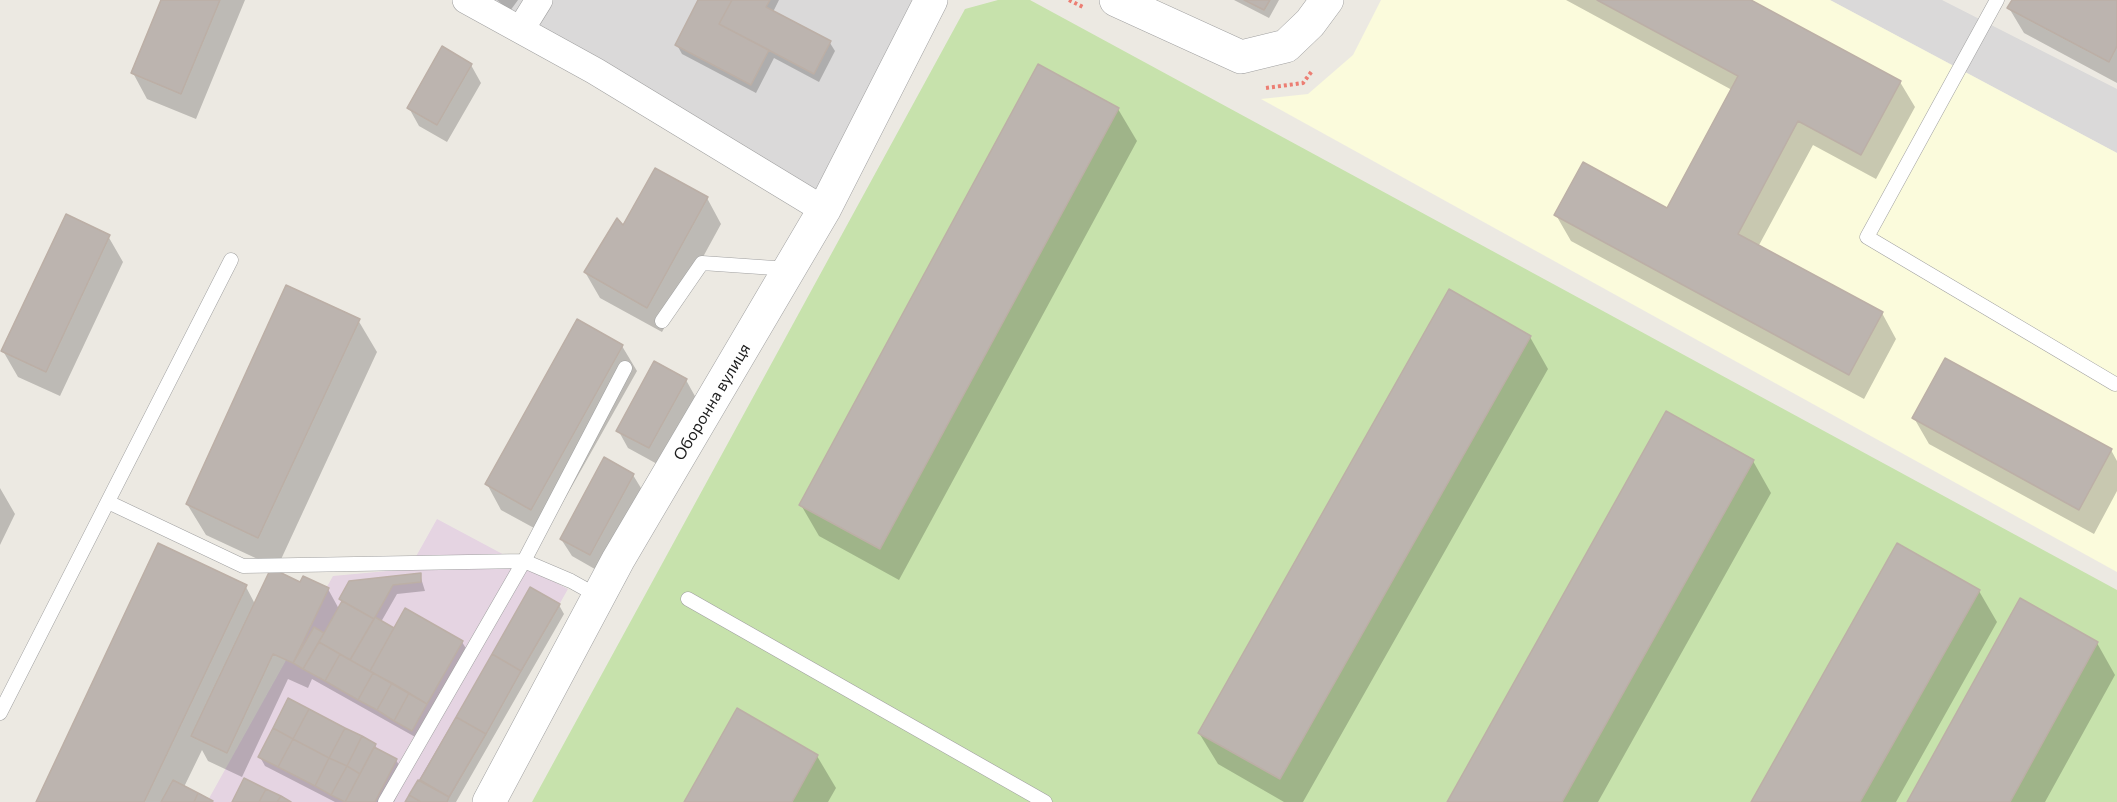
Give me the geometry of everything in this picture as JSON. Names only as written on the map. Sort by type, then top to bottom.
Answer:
[{"type":"street","points":[[466,0],[521,28],[824,210]]},
{"type":"street","points":[[521,28],[539,0]]},
{"type":"street","points":[[1116,0],[1241,57],[1286,46],[1310,23],[1327,0]]},
{"type":"street","name":"Оборонна вулиця","points":[[489,802],[598,596],[791,270],[824,210],[929,2]]},
{"type":"lane","points":[[1997,0],[1867,237],[2115,384]]},
{"type":"lane","points":[[0,713],[231,260]]},
{"type":"lane","points":[[662,321],[702,263],[791,270]]},
{"type":"lane","points":[[385,802],[524,561],[625,368]]},
{"type":"lane","points":[[108,502],[243,566],[524,561],[571,581],[598,596]]},
{"type":"lane","points":[[688,599],[1045,802]]},
{"type":"shaded area","points":[[466,0],[928,0],[824,210]]},
{"type":"shaded area","points":[[1381,0],[1830,0],[2117,153],[2117,572],[1261,99],[1308,94],[1353,55]]},
{"type":"shaded area","points":[[1830,0],[1942,0],[2117,89],[2117,153]]},
{"type":"shaded area","points":[[437,519],[568,589],[447,802],[207,802],[333,576],[409,569]]},
{"type":"green space","points":[[998,0],[1030,0],[2117,590],[2117,802],[532,802],[965,9]]},
{"type":"building","points":[[161,0],[220,0],[181,94],[131,73]]},
{"type":"building","points":[[698,0],[732,0],[719,24],[769,50],[751,85],[675,45]]},
{"type":"building","points":[[732,0],[770,0],[766,7],[831,41],[814,74],[719,24]]},
{"type":"building","points":[[1244,0],[1270,0],[1264,10]]},
{"type":"building","points":[[1597,0],[1751,0],[1901,81],[1861,155],[1798,121],[1738,234],[1883,312],[1849,375],[1554,215],[1583,162],[1667,208],[1738,76]]},
{"type":"building","points":[[2012,0],[2117,0],[2117,46],[2109,62],[2007,8]]},
{"type":"building","points":[[442,46],[472,64],[437,125],[407,108]]},
{"type":"building","points":[[1038,64],[1119,108],[880,549],[799,505]]},
{"type":"building","points":[[655,168],[708,197],[647,308],[584,272],[617,218],[623,225]]},
{"type":"building","points":[[66,214],[110,235],[46,372],[1,351]]},
{"type":"building","points":[[286,285],[360,319],[258,538],[186,504]]},
{"type":"building","points":[[1449,289],[1531,336],[1280,779],[1198,733]]},
{"type":"building","points":[[577,319],[623,345],[531,510],[485,484]]},
{"type":"building","points":[[1945,358],[2112,449],[2079,510],[1912,418]]},
{"type":"building","points":[[654,361],[687,379],[649,448],[616,431]]},
{"type":"building","points":[[1666,411],[1754,460],[1562,802],[1447,802]]},
{"type":"building","points":[[604,457],[634,474],[590,555],[560,539]]},
{"type":"building","points":[[158,543],[247,585],[144,802],[36,802]]},
{"type":"building","points":[[1897,543],[1980,590],[1860,802],[1751,802]]},
{"type":"building","points":[[271,568],[300,582],[303,576],[329,588],[293,663],[273,654],[227,753],[191,736]]},
{"type":"building","points":[[421,573],[421,582],[393,585],[374,619],[339,599],[349,581]]},
{"type":"building","points":[[530,587],[560,604],[521,671],[492,654]]},
{"type":"building","points":[[2020,598],[2098,642],[2010,802],[1907,802]]},
{"type":"building","points":[[342,601],[374,619],[350,660],[319,642]]},
{"type":"building","points":[[405,608],[463,641],[427,704],[370,671]]},
{"type":"building","points":[[375,617],[394,628],[370,671],[350,660]]},
{"type":"building","points":[[314,627],[324,633],[303,669],[293,663]]},
{"type":"building","points":[[319,642],[340,654],[325,681],[303,669]]},
{"type":"building","points":[[340,654],[373,673],[358,700],[325,681]]},
{"type":"building","points":[[492,654],[521,671],[486,734],[456,717]]},
{"type":"building","points":[[373,673],[392,683],[377,710],[358,700]]},
{"type":"building","points":[[392,683],[409,693],[394,721],[377,710]]},
{"type":"building","points":[[409,693],[427,704],[412,731],[394,721]]},
{"type":"building","points":[[288,698],[309,709],[293,739],[273,728]]},
{"type":"building","points":[[737,708],[818,755],[792,802],[684,802]]},
{"type":"building","points":[[309,709],[345,728],[329,758],[293,739]]},
{"type":"building","points":[[456,717],[486,734],[449,797],[420,780]]},
{"type":"building","points":[[273,728],[293,739],[278,767],[258,757]]},
{"type":"building","points":[[345,728],[362,736],[347,766],[329,758]]},
{"type":"building","points":[[362,736],[376,744],[360,774],[347,766]]},
{"type":"building","points":[[293,739],[329,758],[315,786],[278,767]]},
{"type":"building","points":[[374,747],[397,759],[375,802],[345,802]]},
{"type":"building","points":[[329,758],[347,766],[331,795],[315,786]]},
{"type":"building","points":[[347,766],[360,774],[345,802],[331,795]]},
{"type":"building","points":[[244,778],[266,789],[259,802],[232,802]]},
{"type":"building","points":[[173,780],[198,793],[194,802],[161,802]]},
{"type":"building","points":[[418,780],[449,797],[447,802],[421,802],[409,795]]},
{"type":"building","points":[[266,789],[281,796],[277,802],[259,802]]},
{"type":"building","points":[[198,793],[213,801],[194,802]]},
{"type":"building","points":[[409,795],[421,802],[405,802]]},
{"type":"building","points":[[281,796],[291,802],[277,802]]}]
